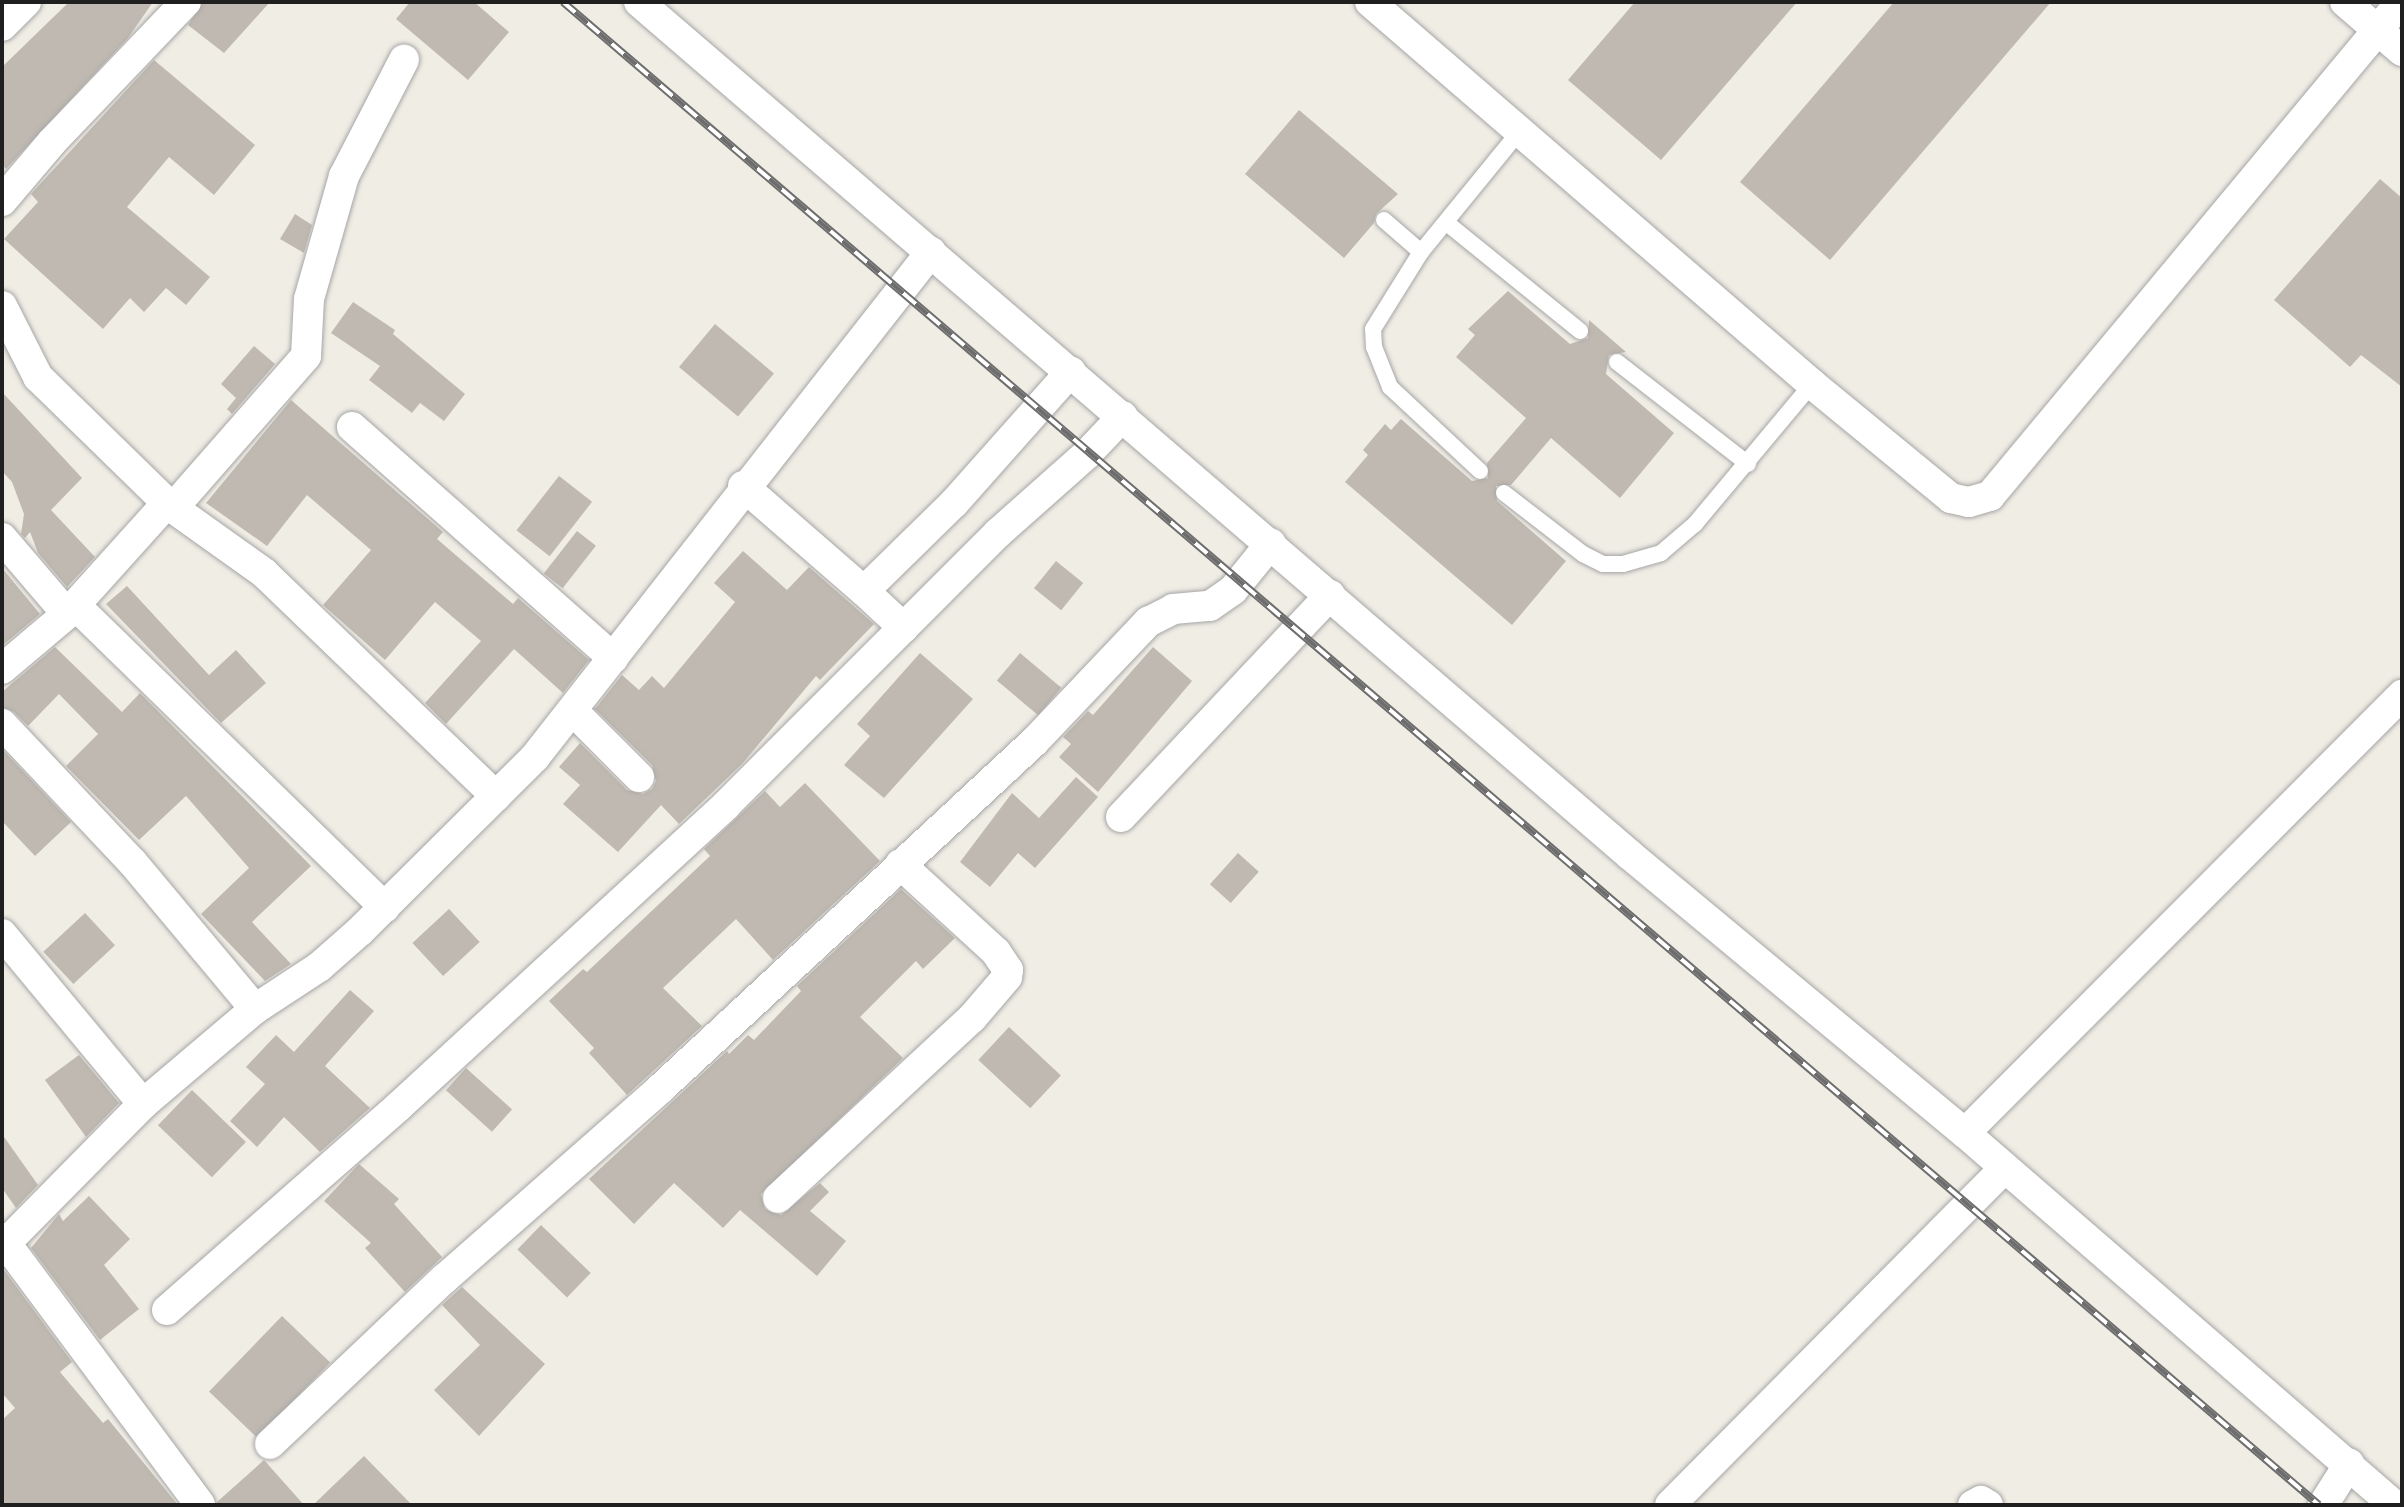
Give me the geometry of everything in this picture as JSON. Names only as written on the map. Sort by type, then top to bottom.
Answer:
[{"type":"street","points":[[2,26],[26,2]]},
{"type":"street","points":[[2,201],[52,142],[187,2]]},
{"type":"street","points":[[639,2],[1271,543],[1630,855],[1965,1133],[2394,1505]]},
{"type":"street","points":[[1370,2],[1812,384],[1951,498],[1969,502],[1990,496],[2401,2]]},
{"type":"street","points":[[2345,2],[2402,51]]},
{"type":"street","points":[[2,670],[71,610],[306,356],[309,299],[344,176],[404,60]]},
{"type":"street","points":[[200,1505],[3,1243],[143,1104],[255,1009],[319,967],[385,907],[496,796],[573,712],[743,486],[931,252]]},
{"type":"street","points":[[2,306],[38,377],[170,506],[264,573],[496,796]]},
{"type":"street","points":[[864,591],[954,503],[1071,371]]},
{"type":"street","points":[[167,1310],[398,1107],[726,805],[1123,416]]},
{"type":"street","points":[[352,427],[613,658]]},
{"type":"street","points":[[743,486],[904,628]]},
{"type":"street","points":[[2,538],[71,610],[385,907]]},
{"type":"street","points":[[270,1444],[444,1279],[660,1089],[1034,742],[1148,622],[1173,609],[1210,606],[1233,590],[1271,543]]},
{"type":"street","points":[[1121,817],[1330,595]]},
{"type":"street","points":[[1965,1133],[2402,695]]},
{"type":"street","points":[[573,712],[639,777]]},
{"type":"street","points":[[2,724],[124,853],[255,1009]]},
{"type":"street","points":[[778,1198],[971,1018],[1007,977],[1008,970],[996,952],[900,864]]},
{"type":"street","points":[[2,934],[143,1104]]},
{"type":"street","points":[[1670,1505],[2005,1168]]},
{"type":"street","points":[[2323,1505],[2349,1464]]},
{"type":"street","points":[[1973,1505],[1981,1501],[1989,1505]]},
{"type":"lane","points":[[1480,471],[1406,406],[1390,387],[1374,347],[1373,329],[1381,311],[1421,252],[1448,224],[1519,132]]},
{"type":"lane","points":[[1384,220],[1421,252]]},
{"type":"lane","points":[[1448,224],[1580,331]]},
{"type":"lane","points":[[1617,362],[1748,464]]},
{"type":"lane","points":[[1504,493],[1583,554],[1604,564],[1623,564],[1673,545],[1748,464],[1812,384]]},
{"type":"building","points":[[69,2],[153,2],[128,38],[6,169],[2,164],[2,67]]},
{"type":"building","points":[[203,2],[270,2],[224,53],[188,25]]},
{"type":"building","points":[[410,2],[474,2],[509,32],[468,80],[396,19]]},
{"type":"building","points":[[1635,2],[1797,2],[1661,160],[1568,80]]},
{"type":"building","points":[[1894,2],[2051,2],[1830,260],[1740,182]]},
{"type":"building","points":[[154,60],[255,145],[214,195],[169,157],[127,207],[210,277],[186,305],[166,288],[144,312],[130,298],[103,329],[4,239],[38,202],[31,194]]},
{"type":"building","points":[[1299,110],[1398,194],[1376,214],[1374,223],[1344,258],[1245,174]]},
{"type":"building","points":[[2380,179],[2402,198],[2402,387],[2361,355],[2350,367],[2274,300]]},
{"type":"building","points":[[295,214],[312,225],[304,253],[280,239]]},
{"type":"building","points":[[1508,291],[1570,344],[1588,338],[1589,320],[1626,352],[1609,355],[1606,374],[1674,433],[1620,498],[1551,438],[1511,485],[1496,486],[1497,501],[1566,561],[1512,625],[1345,482],[1368,455],[1363,450],[1385,424],[1391,430],[1401,419],[1472,481],[1488,478],[1487,463],[1526,418],[1456,357],[1475,335],[1468,329]]},
{"type":"building","points":[[353,302],[395,330],[393,334],[465,394],[444,421],[420,403],[412,413],[369,380],[380,366],[331,333]]},
{"type":"building","points":[[715,324],[774,373],[738,416],[679,367]]},
{"type":"building","points":[[254,346],[275,364],[232,414],[227,409],[236,398],[221,384]]},
{"type":"building","points":[[2,392],[82,478],[51,510],[95,557],[67,587],[38,553],[30,532],[25,538],[21,534],[24,514],[12,482],[2,471]]},
{"type":"building","points":[[291,400],[443,532],[437,539],[513,604],[518,598],[589,660],[563,693],[514,649],[446,724],[425,703],[481,641],[435,602],[385,660],[323,605],[371,550],[307,495],[267,546],[206,503]]},
{"type":"building","points":[[559,476],[592,502],[550,556],[517,530]]},
{"type":"building","points":[[577,531],[596,546],[563,588],[544,574]]},
{"type":"building","points":[[743,551],[787,590],[809,567],[874,624],[820,680],[816,676],[742,764],[679,824],[661,805],[618,852],[563,804],[580,785],[559,767],[580,743],[627,790],[643,794],[652,789],[656,781],[652,765],[595,709],[622,675],[639,690],[652,676],[664,688],[735,602],[714,583]]},
{"type":"building","points":[[1056,561],[1083,583],[1061,610],[1034,588]]},
{"type":"building","points":[[2,568],[40,614],[3,645],[2,643]]},
{"type":"building","points":[[127,586],[209,675],[236,650],[266,683],[221,723],[106,604]]},
{"type":"building","points":[[55,647],[122,712],[140,693],[311,866],[252,922],[291,964],[265,981],[201,914],[249,868],[186,796],[139,840],[66,766],[98,734],[59,694],[28,726],[14,712],[2,707],[2,692]]},
{"type":"building","points":[[1153,647],[1192,681],[1098,792],[1059,757],[1071,744],[1063,737],[1088,711],[1093,715]]},
{"type":"building","points":[[920,653],[973,699],[884,798],[844,765],[870,736],[857,724]]},
{"type":"building","points":[[1020,653],[1061,688],[1038,715],[997,681]]},
{"type":"building","points":[[2,749],[71,822],[35,856],[2,821]]},
{"type":"building","points":[[1076,777],[1098,797],[1035,868],[1018,853],[990,887],[960,862],[1012,793],[1039,818]]},
{"type":"building","points":[[805,783],[880,861],[773,960],[736,919],[663,988],[702,1026],[627,1095],[589,1053],[594,1048],[549,1001],[583,969],[587,972],[710,856],[704,849],[765,791],[780,807]]},
{"type":"building","points":[[1238,853],[1259,872],[1231,903],[1210,884]]},
{"type":"building","points":[[901,889],[955,938],[923,969],[916,961],[860,1017],[903,1058],[761,1194],[765,1209],[781,1215],[820,1183],[829,1192],[810,1211],[846,1241],[817,1276],[740,1210],[723,1228],[674,1183],[634,1224],[589,1179],[727,1051],[729,1054],[748,1035],[754,1040],[801,991],[797,986]]},
{"type":"building","points":[[449,909],[480,942],[443,976],[412,943]]},
{"type":"building","points":[[85,913],[115,945],[73,984],[43,952]]},
{"type":"building","points":[[350,990],[374,1011],[325,1066],[370,1108],[320,1152],[284,1117],[257,1147],[230,1121],[265,1084],[246,1067],[276,1035],[294,1052]]},
{"type":"building","points":[[1009,1027],[1061,1075],[1030,1108],[978,1060]]},
{"type":"building","points":[[79,1055],[119,1103],[86,1137],[45,1080]]},
{"type":"building","points":[[466,1068],[512,1109],[492,1132],[446,1090]]},
{"type":"building","points":[[192,1090],[246,1142],[212,1177],[158,1125]]},
{"type":"building","points":[[2,1134],[38,1185],[16,1208],[2,1188]]},
{"type":"building","points":[[359,1164],[399,1199],[394,1204],[442,1257],[405,1292],[365,1248],[371,1243],[324,1201]]},
{"type":"building","points":[[89,1196],[130,1239],[104,1265],[139,1309],[100,1340],[31,1248],[59,1214],[63,1221]]},
{"type":"building","points":[[541,1225],[591,1273],[567,1297],[517,1249]]},
{"type":"building","points":[[4,1270],[72,1362],[60,1372],[103,1423],[108,1419],[178,1505],[2,1505],[2,1420],[15,1408],[2,1393]]},
{"type":"building","points":[[462,1287],[545,1364],[479,1436],[434,1390],[480,1345],[442,1305]]},
{"type":"building","points":[[282,1316],[330,1363],[257,1438],[209,1392]]},
{"type":"building","points":[[364,1456],[412,1505],[313,1505]]},
{"type":"building","points":[[264,1460],[304,1505],[217,1505],[217,1502]]},
{"type":"railway","points":[[563,2],[2319,1505]]}]
